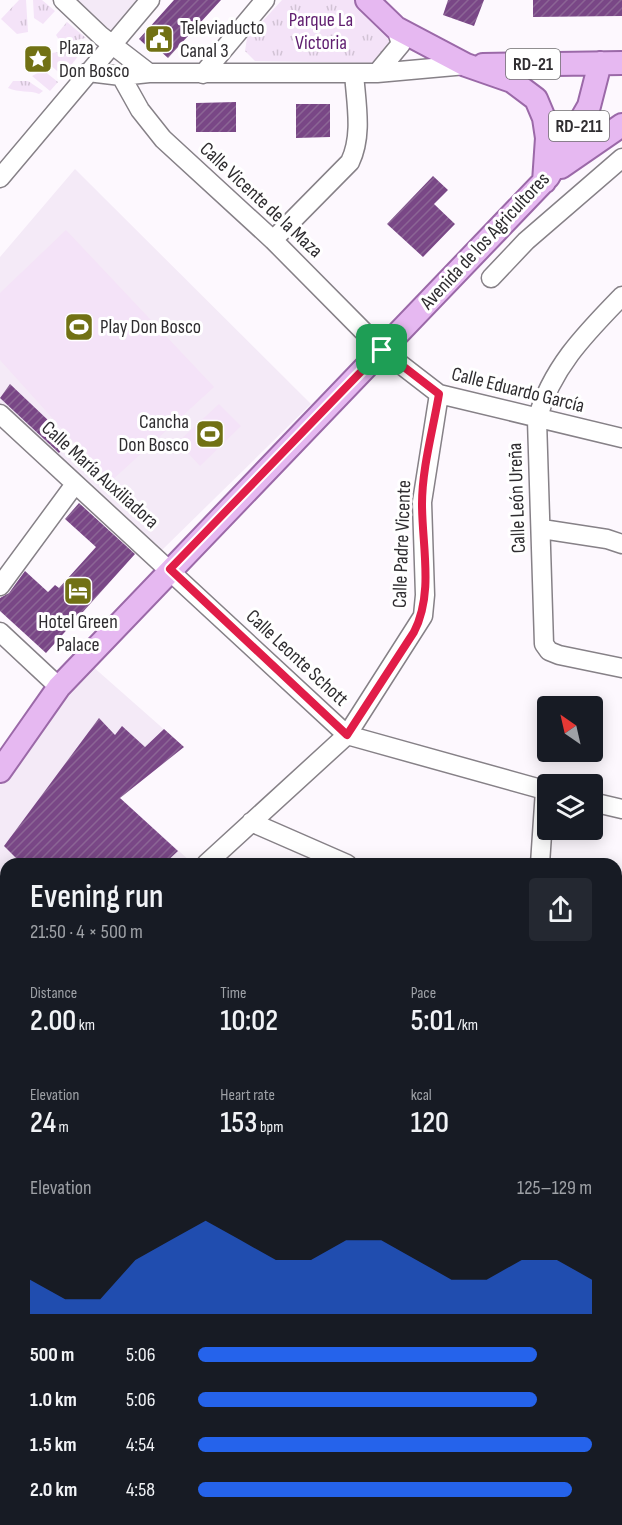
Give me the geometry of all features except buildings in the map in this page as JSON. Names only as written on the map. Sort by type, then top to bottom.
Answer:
[{"type":"main road","name":"RD-21","points":[[367,0],[396,28],[466,65],[611,63]]},
{"type":"main road","name":"Avenida de los Agricultores","points":[[0,771],[59,687],[546,179],[589,106],[611,63]]},
{"type":"main road","points":[[466,65],[512,81],[536,99],[544,117],[547,138],[546,179]]},
{"type":"main road","points":[[546,179],[576,154],[622,125]]},
{"type":"street","points":[[63,0],[112,44],[149,73]]},
{"type":"street","points":[[0,178],[150,0]]},
{"type":"street","points":[[202,74],[265,0]]},
{"type":"street","points":[[377,73],[400,44],[396,28]]},
{"type":"street","points":[[88,72],[121,76],[149,73],[377,73],[466,65]]},
{"type":"street","points":[[273,240],[350,162],[357,149],[354,73]]},
{"type":"street","name":"Calle Vicente de la Maza","points":[[121,76],[151,126],[273,240],[382,350]]},
{"type":"street","points":[[491,278],[526,241],[622,158]]},
{"type":"street","name":"Calle León Ureña","points":[[622,296],[579,340],[544,394],[537,420],[544,644],[549,651],[559,655],[622,668]]},
{"type":"street","name":"Calle Eduardo García","points":[[382,350],[439,394],[537,420],[622,438]]},
{"type":"street","name":"Calle Padre Vicente","points":[[212,858],[347,735],[423,616],[425,595],[422,502],[439,394]]},
{"type":"street","name":"Calle María Auxiliadora","points":[[0,414],[170,569]]},
{"type":"street","points":[[0,586],[75,484]]},
{"type":"street","points":[[542,529],[607,539],[622,544]]},
{"type":"street","name":"Calle Leonte Schott","points":[[170,569],[347,735],[537,788]]},
{"type":"street","points":[[0,632],[59,687]]},
{"type":"street","points":[[603,805],[622,809]]},
{"type":"street","points":[[251,822],[333,858]]},
{"type":"street","points":[[540,858],[542,840]]},
{"type":"shaded area","points":[[73,0],[142,0],[112,36]]},
{"type":"shaded area","points":[[75,169],[311,404],[161,551],[0,404],[0,257]]},
{"type":"shaded area","points":[[91,665],[184,747],[120,798],[187,858],[0,858],[0,785],[18,757]]},
{"type":"green space","points":[[19,0],[26,0],[28,32],[17,34],[1,19]]},
{"type":"green space","points":[[33,0],[42,0],[55,11],[43,24],[34,18]]},
{"type":"green space","name":"Parque La Victoria","points":[[282,0],[359,0],[396,38],[380,63],[255,61],[245,51],[247,38]]},
{"type":"green space","points":[[67,22],[86,38],[61,43],[56,35]]},
{"type":"green space","points":[[85,47],[63,76],[49,64],[52,53]]},
{"type":"green space","points":[[43,70],[58,82],[50,91],[32,76]]},
{"type":"green space","points":[[13,81],[28,81],[43,91],[39,94],[8,88]]},
{"type":"green space","name":"Play Don Bosco","points":[[66,230],[214,387],[110,482],[0,360],[0,293]]},
{"type":"green space","name":"Cancha Don Bosco","points":[[219,404],[241,426],[200,466],[178,442]]},
{"type":"place","name":"Televiaducto Canal 3","points":[[159,39]]},
{"type":"place","name":"Plaza Don Bosco","points":[[38,59]]},
{"type":"place","name":"Play Don Bosco","points":[[79,327]]},
{"type":"place","name":"Cancha Don Bosco","points":[[210,434]]},
{"type":"place","name":"Hotel Green Palace","points":[[78,591]]},
{"type":"route","points":[[382,350],[439,394],[422,502],[425,595],[423,616],[347,735],[170,569],[382,350]]}]
